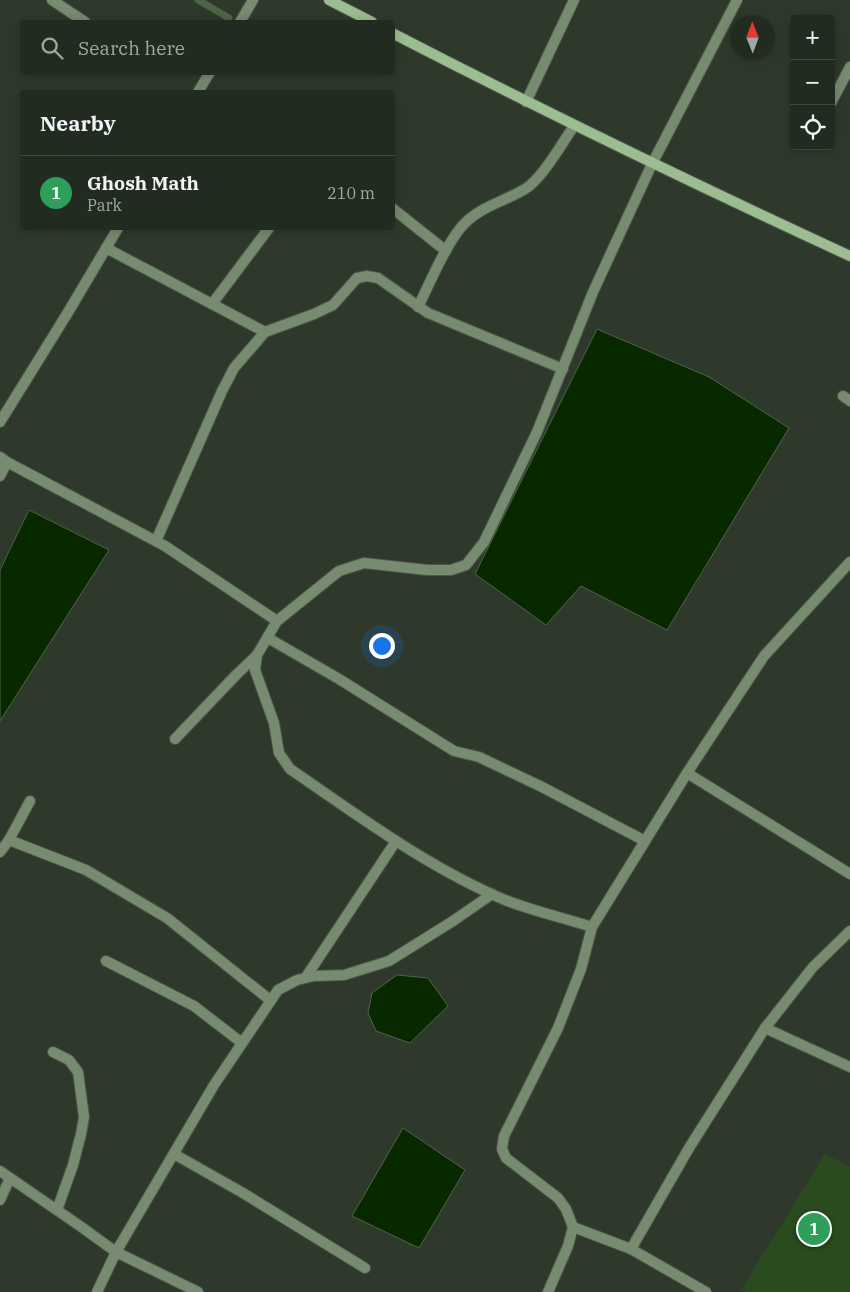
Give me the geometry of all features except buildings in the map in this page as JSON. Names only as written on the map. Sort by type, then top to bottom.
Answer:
[{"type":"street","points":[[52,0],[81,20]]},
{"type":"street","points":[[241,20],[253,0]]},
{"type":"street","points":[[329,0],[368,20]]},
{"type":"street","points":[[526,102],[574,0]]},
{"type":"street","points":[[175,739],[257,655],[277,621],[339,571],[364,563],[427,570],[451,570],[466,565],[484,542],[537,432],[593,292],[652,164],[738,0]]},
{"type":"street","points":[[395,35],[652,164],[850,256]]},
{"type":"street","points":[[835,95],[850,67]]},
{"type":"street","points":[[199,90],[208,75]]},
{"type":"street","points":[[418,307],[446,251],[464,223],[477,212],[526,189],[537,180],[574,126]]},
{"type":"street","points":[[395,210],[446,251]]},
{"type":"street","points":[[0,422],[117,230]]},
{"type":"street","points":[[212,304],[268,230]]},
{"type":"street","points":[[106,248],[266,332]]},
{"type":"street","points":[[156,541],[234,368],[266,332],[333,305],[357,278],[367,276],[378,278],[428,313],[563,369]]},
{"type":"street","points":[[0,476],[4,459],[156,541],[277,621]]},
{"type":"street","points":[[548,1292],[568,1246],[573,1227],[566,1209],[558,1198],[506,1158],[502,1149],[504,1136],[558,1028],[581,969],[592,928],[687,773],[764,656],[850,562]]},
{"type":"street","points":[[268,638],[454,751],[479,757],[542,786],[645,841]]},
{"type":"street","points":[[257,655],[255,670],[274,723],[279,753],[290,770],[432,863],[492,894],[592,928]]},
{"type":"street","points":[[687,773],[850,874]]},
{"type":"street","points":[[0,852],[9,840],[30,801]]},
{"type":"street","points":[[9,840],[86,870],[167,918],[270,1000]]},
{"type":"street","points":[[306,977],[396,841]]},
{"type":"street","points":[[97,1292],[116,1252],[214,1085],[278,990],[306,977],[344,975],[389,961],[492,894]]},
{"type":"street","points":[[631,1249],[689,1148],[765,1028],[814,967],[850,931]]},
{"type":"street","points":[[106,961],[194,1006],[242,1043]]},
{"type":"street","points":[[765,1028],[850,1066]]},
{"type":"street","points":[[53,1052],[69,1060],[78,1072],[84,1117],[82,1134],[73,1165],[57,1210]]},
{"type":"street","points":[[174,1154],[243,1193],[365,1268]]},
{"type":"street","points":[[0,1171],[116,1252],[198,1292]]},
{"type":"street","points":[[0,1200],[10,1178]]},
{"type":"street","points":[[573,1227],[631,1249],[706,1292]]},
{"type":"shaded area","points":[[597,329],[709,377],[789,428],[667,630],[581,586],[546,625],[475,574]]},
{"type":"shaded area","points":[[29,510],[109,550],[0,721],[0,570]]},
{"type":"shaded area","points":[[397,975],[428,978],[448,1006],[410,1043],[376,1031],[368,1013],[372,993]]},
{"type":"shaded area","points":[[403,1128],[465,1170],[419,1248],[352,1216]]},
{"type":"shaded area","points":[[825,1154],[850,1167],[850,1292],[747,1292],[741,1290]]},
{"type":"waterway","points":[[198,0],[229,18]]},
{"type":"place","name":"Ghosh Math","points":[[814,1229]]}]
